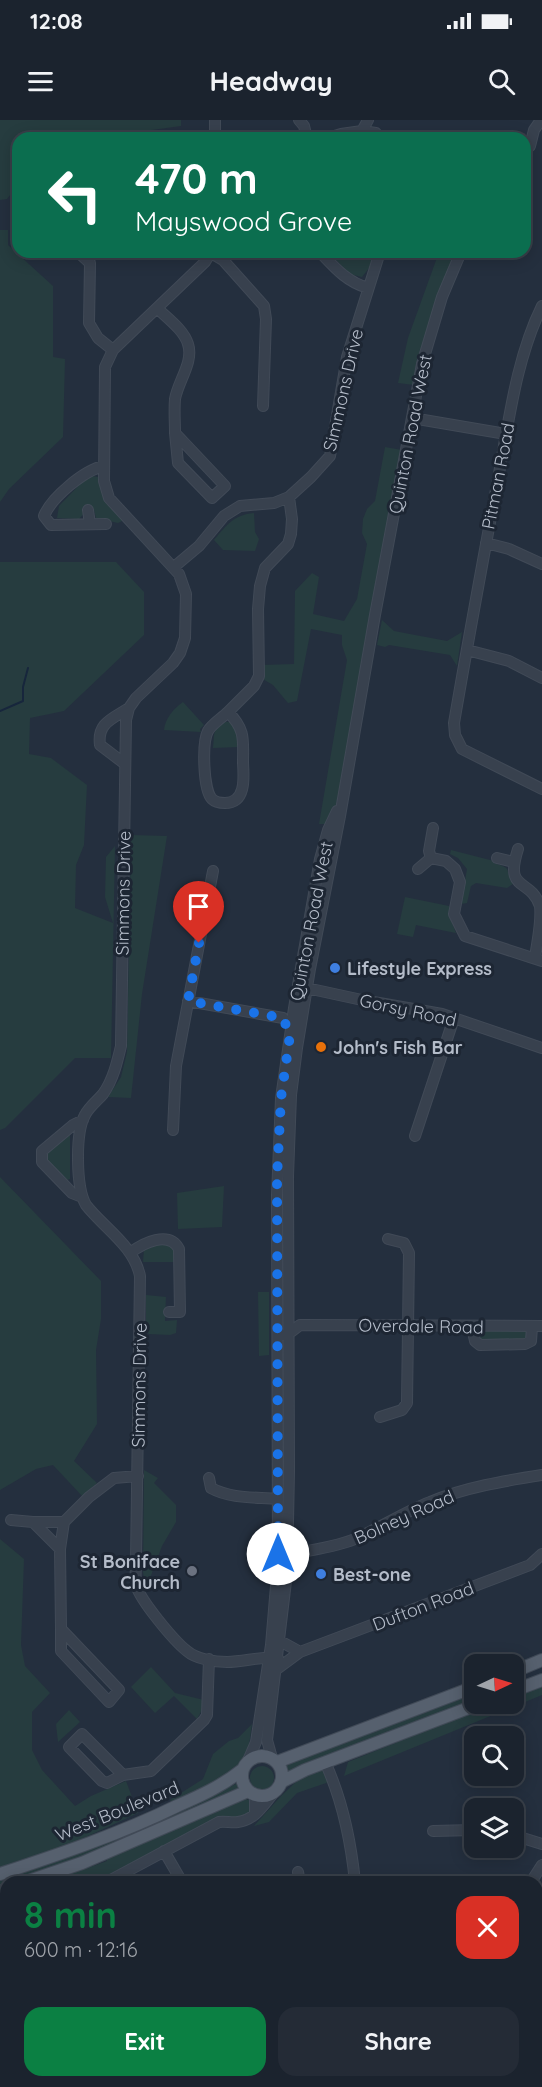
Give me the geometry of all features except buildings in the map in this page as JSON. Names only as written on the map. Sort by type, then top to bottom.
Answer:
[{"type":"main road","points":[[524,1667],[542,1660]]},
{"type":"main road","points":[[524,1687],[542,1680]]},
{"type":"main road","points":[[274,1760],[464,1691]]},
{"type":"main road","points":[[283,1781],[325,1762],[464,1710]]},
{"type":"main road","points":[[263,1755],[274,1760],[282,1769],[283,1781],[272,1795],[266,1797],[252,1794],[242,1782],[244,1767],[254,1757],[263,1755]]},
{"type":"main road","name":"West Boulevard","points":[[0,1874],[75,1849],[154,1818],[215,1789],[244,1767]]},
{"type":"main road","name":"West Boulevard","points":[[44,1876],[82,1863],[252,1794]]},
{"type":"street","points":[[362,131],[368,120]]},
{"type":"street","points":[[531,138],[540,120]]},
{"type":"street","points":[[357,132],[369,132]]},
{"type":"street","points":[[531,145],[542,133]]},
{"type":"street","points":[[90,258],[89,323],[98,338],[113,350]]},
{"type":"street","points":[[125,764],[100,745],[98,735],[104,724],[129,708],[180,653],[184,644],[186,594],[183,582],[174,567],[109,498],[104,481],[105,368],[113,350],[208,258]]},
{"type":"street","points":[[220,258],[264,306],[266,319],[263,406]]},
{"type":"street","points":[[326,258],[344,277],[368,288]]},
{"type":"street","name":"Simmons Drive","points":[[174,567],[199,546],[224,516],[240,506],[274,502],[289,497],[330,456],[347,357],[378,258]]},
{"type":"street","name":"Quinton Road West","points":[[282,1314],[291,1095],[307,988],[422,364],[442,297],[458,258]]},
{"type":"street","name":"Pitman Road","points":[[542,306],[539,321],[520,370],[506,434],[454,723],[454,735],[462,749],[542,789]]},
{"type":"street","points":[[157,308],[184,336],[189,346],[189,360],[175,401],[175,433],[178,463],[212,498],[225,486],[175,433]]},
{"type":"street","points":[[412,418],[506,434]]},
{"type":"street","points":[[104,466],[86,472],[48,506],[44,516],[51,525],[106,524]]},
{"type":"street","points":[[228,712],[236,720],[244,736],[244,785],[233,802],[222,804],[212,798],[206,787],[205,741],[208,730],[254,687],[259,675],[260,586],[265,568],[288,544],[292,519],[289,497]]},
{"type":"street","points":[[88,510],[90,524]]},
{"type":"street","points":[[486,543],[509,549],[542,564]]},
{"type":"street","points":[[467,650],[509,661],[542,678]]},
{"type":"street","name":"Simmons Drive","points":[[129,708],[126,720],[121,1047],[109,1084],[89,1108],[83,1120],[79,1137],[78,1179],[82,1197],[92,1212],[130,1253],[139,1267],[136,1583],[146,1605],[187,1652],[209,1659]]},
{"type":"street","name":"Quinton Road West","points":[[244,1767],[256,1742],[280,1641],[283,1535],[282,1314],[278,1167],[281,1098],[320,859],[328,830],[343,798]]},
{"type":"street","points":[[431,858],[429,851],[433,828]]},
{"type":"street","points":[[431,858],[446,861],[455,869],[460,882],[454,914],[465,936],[538,959],[542,916],[534,894],[519,884],[514,876],[514,862],[518,849]]},
{"type":"street","points":[[418,869],[431,858]]},
{"type":"street","points":[[497,858],[514,862]]},
{"type":"street","points":[[173,1130],[176,1066],[213,870]]},
{"type":"street","points":[[283,1018],[301,995],[302,987],[307,988]]},
{"type":"street","name":"Gorsy Road","points":[[307,988],[442,1014],[542,1048]]},
{"type":"street","points":[[188,1001],[283,1018]]},
{"type":"street","points":[[283,1018],[290,1035],[296,1036],[298,1024],[302,1021]]},
{"type":"street","points":[[415,1136],[454,1018]]},
{"type":"street","name":"Simmons Drive","points":[[82,1197],[72,1193],[42,1162],[42,1151],[73,1125],[83,1120]]},
{"type":"street","points":[[380,1417],[402,1410],[408,1403],[409,1253],[404,1243],[388,1239]]},
{"type":"street","points":[[130,1253],[145,1242],[170,1240],[176,1243],[179,1249],[180,1312],[169,1312]]},
{"type":"street","points":[[282,1314],[300,1325],[282,1335]]},
{"type":"street","name":"Overdale Road","points":[[300,1325],[537,1326]]},
{"type":"street","points":[[471,1327],[475,1341],[480,1345],[525,1344],[531,1341],[537,1326]]},
{"type":"street","name":"Quinton Road West","points":[[282,1335],[278,1499],[283,1535]]},
{"type":"street","points":[[61,1629],[119,1690],[109,1702],[61,1651],[60,1549],[64,1522],[89,1497],[114,1478],[138,1476]]},
{"type":"street","points":[[209,1478],[211,1488],[219,1493],[278,1499]]},
{"type":"street","name":"Bolney Road","points":[[301,1552],[327,1548],[353,1540],[429,1502],[453,1494],[486,1484],[542,1478]]},
{"type":"street","points":[[10,1520],[64,1522]]},
{"type":"street","points":[[33,1522],[60,1549]]},
{"type":"street","points":[[283,1535],[297,1542],[301,1552],[300,1561],[295,1568],[282,1573],[266,1565],[263,1551],[266,1544],[283,1535]]},
{"type":"street","name":"Dufton Road","points":[[275,1661],[530,1565],[542,1554]]},
{"type":"street","name":"Quinton Road West","points":[[274,1760],[267,1740],[282,1573]]},
{"type":"street","points":[[280,1641],[300,1652]]},
{"type":"street","points":[[123,1775],[82,1734],[69,1748],[102,1781],[107,1783],[123,1775],[151,1771],[207,1715],[209,1659],[226,1662],[275,1661]]},
{"type":"street","points":[[325,1762],[350,1846],[354,1876]]},
{"type":"street","points":[[252,1794],[255,1814]]},
{"type":"street","points":[[118,1876],[219,1822],[237,1822],[251,1818],[272,1795]]},
{"type":"street","points":[[433,1831],[464,1830]]},
{"type":"street","points":[[524,1838],[542,1844]]},
{"type":"street","points":[[164,1851],[179,1876]]},
{"type":"green space","points":[[0,120],[181,120],[181,126],[137,132],[12,132],[12,193],[7,199],[0,200]]},
{"type":"green space","points":[[0,230],[8,230],[8,245],[12,249],[12,258],[22,258],[53,286],[53,357],[65,359],[63,437],[9,489],[0,502]]},
{"type":"green space","points":[[334,258],[373,258],[362,277],[349,274]]},
{"type":"green space","points":[[437,258],[455,258],[414,385],[398,383],[408,338]]},
{"type":"green space","points":[[385,447],[402,450],[341,784],[334,813],[327,824],[319,824],[347,660],[342,645],[342,635],[311,629],[297,701],[288,703],[273,685],[261,678],[262,665],[294,664],[295,591],[312,573],[319,577],[313,614],[344,621],[357,599],[367,544],[362,533],[363,519],[367,509],[375,501]]},
{"type":"green space","points":[[98,477],[108,502],[124,520],[118,523],[96,518],[94,510],[90,507],[79,519],[57,518],[59,506],[86,478]]},
{"type":"green space","points":[[254,513],[255,532],[259,539],[255,551],[223,550],[214,540],[236,518]]},
{"type":"green space","points":[[0,562],[116,562],[144,592],[144,635],[64,711],[30,718],[29,754],[51,758],[87,785],[84,845],[76,865],[75,908],[113,923],[105,897],[106,857],[115,846],[111,1058],[75,1058],[5,1128],[0,1130]]},
{"type":"green space","points":[[382,620],[394,631],[447,641],[462,632],[457,666],[450,655],[377,645]]},
{"type":"green space","points":[[183,702],[204,725],[200,729],[201,732],[164,730],[170,714]]},
{"type":"green space","points":[[225,722],[232,722],[236,725],[240,747],[213,748],[216,731]]},
{"type":"green space","points":[[131,835],[167,836],[142,994],[131,1098],[108,1097],[121,1077],[127,1052]]},
{"type":"green space","points":[[451,850],[494,861],[508,870],[513,884],[507,888],[476,883],[471,886],[467,903],[461,904],[467,869],[458,858],[450,854]]},
{"type":"green space","points":[[405,897],[449,906],[456,933],[416,925],[413,937],[397,934]]},
{"type":"green space","points":[[70,1133],[70,1179],[67,1180],[46,1159],[46,1153]]},
{"type":"green space","points":[[0,1177],[101,1281],[101,1319],[96,1350],[97,1424],[74,1461],[97,1483],[83,1497],[53,1465],[36,1469],[0,1490]]},
{"type":"green space","points":[[224,1186],[222,1227],[178,1229],[177,1193]]},
{"type":"green space","points":[[148,1245],[169,1245],[174,1249],[175,1262],[143,1262],[144,1249]]},
{"type":"green space","points":[[258,1292],[269,1292],[269,1355],[259,1356]]},
{"type":"green space","points":[[146,1295],[166,1297],[165,1321],[177,1320],[176,1333],[149,1334],[146,1329]]},
{"type":"green space","points":[[482,1330],[525,1330],[527,1332],[526,1341],[483,1342],[479,1338]]},
{"type":"green space","points":[[144,1470],[158,1478],[154,1483],[176,1505],[176,1522],[162,1546],[146,1589],[143,1572]]},
{"type":"green space","points":[[0,1539],[24,1559],[21,1645],[25,1666],[50,1693],[32,1712],[32,1750],[42,1770],[75,1806],[91,1796],[126,1781],[138,1813],[73,1843],[0,1867]]},
{"type":"green space","points":[[151,1667],[175,1693],[204,1700],[197,1719],[174,1696],[155,1713],[131,1687]]},
{"type":"green space","points":[[542,1685],[542,1695],[524,1702],[524,1692]]},
{"type":"green space","points":[[464,1697],[464,1705],[287,1774],[285,1765]]},
{"type":"green space","points":[[69,1710],[80,1722],[58,1742],[56,1724]]},
{"type":"green space","points":[[467,1714],[496,1714],[344,1776],[348,1762]]},
{"type":"green space","points":[[252,1724],[249,1746],[240,1765],[234,1771],[218,1782],[174,1804],[170,1800],[203,1779],[213,1754],[229,1741],[238,1738]]},
{"type":"green space","points":[[262,1766],[267,1767],[273,1773],[273,1783],[267,1789],[262,1790],[257,1789],[251,1783],[250,1778],[251,1773],[257,1767]]},
{"type":"green space","points":[[322,1770],[329,1782],[297,1793],[269,1822],[254,1826],[299,1779]]},
{"type":"green space","points":[[238,1783],[240,1789],[117,1844],[28,1876],[14,1876],[120,1837]]},
{"type":"green space","points":[[244,1799],[249,1800],[253,1811],[247,1817],[219,1818],[106,1876],[65,1876],[107,1861],[106,1858]]},
{"type":"waterway","points":[[0,711],[23,701],[23,687],[28,668]]},
{"type":"place","name":"Lifestyle Express","points":[[335,968]]},
{"type":"place","name":"John's Fish Bar","points":[[321,1047]]},
{"type":"place","name":"St Boniface Church","points":[[192,1571]]},
{"type":"place","name":"Best-one","points":[[321,1574]]},
{"type":"route","points":[[199,943],[188,1001],[283,1018],[290,1035],[281,1098],[277,1178],[278,1554]]}]
